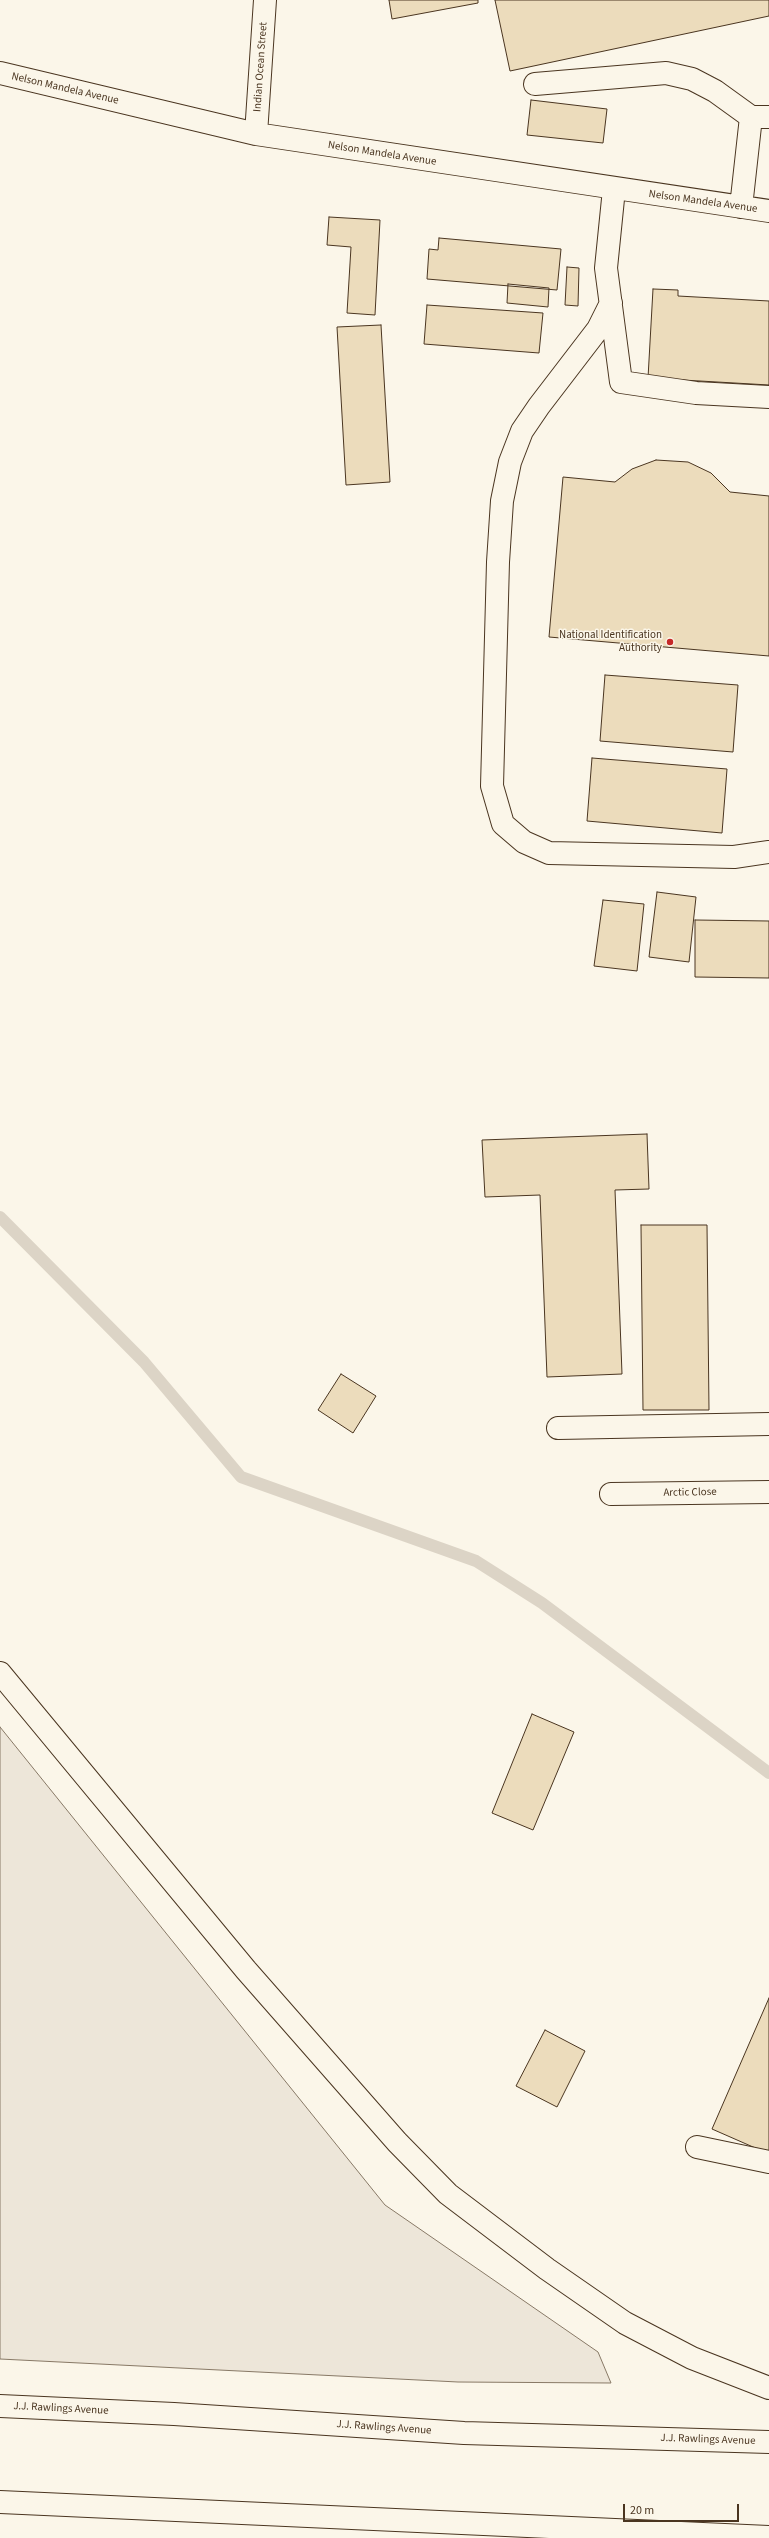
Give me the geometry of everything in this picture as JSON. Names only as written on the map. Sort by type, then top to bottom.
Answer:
[{"type":"main road","name":"Indian Ocean Street","points":[[256,134],[265,0]]},
{"type":"main road","points":[[536,84],[666,73],[692,79],[760,117],[741,207]]},
{"type":"main road","name":"Nelson Mandela Avenue","points":[[0,74],[256,134],[614,189],[769,211]]},
{"type":"main road","points":[[614,189],[606,268],[621,382],[696,393],[769,397]]},
{"type":"main road","points":[[611,303],[598,329],[539,406],[522,432],[510,462],[502,501],[498,562],[492,786],[503,824],[524,842],[548,853],[734,857],[769,852]]},
{"type":"main road","points":[[558,1428],[769,1424]]},
{"type":"main road","name":"Arctic Close","points":[[612,1494],[769,1492]]},
{"type":"main road","points":[[0,1673],[246,1970],[397,2142],[448,2194],[547,2269],[625,2323],[692,2358],[769,2388]]},
{"type":"main road","points":[[697,2147],[769,2162]]},
{"type":"main road","name":"J.J. Rawlings Avenue","points":[[0,2406],[174,2414],[464,2433],[769,2442]]},
{"type":"main road","points":[[0,2502],[769,2537]]},
{"type":"main road","points":[[619,2538],[640,2531]]},
{"type":"shaded area","points":[[0,1727],[385,2205],[598,2352],[611,2383],[458,2382],[0,2359]]},
{"type":"building","points":[[389,0],[478,0],[478,3],[392,19]]},
{"type":"building","points":[[495,0],[769,0],[769,16],[510,71]]},
{"type":"building","points":[[531,100],[607,109],[603,143],[527,135]]},
{"type":"building","points":[[329,217],[380,220],[375,315],[347,313],[351,247],[327,245]]},
{"type":"building","points":[[439,238],[561,249],[557,290],[427,279],[429,249],[438,250]]},
{"type":"building","points":[[567,267],[579,268],[578,306],[565,305]]},
{"type":"building","points":[[508,284],[549,288],[548,307],[507,303]]},
{"type":"building","points":[[653,289],[678,290],[678,296],[769,301],[769,385],[648,378]]},
{"type":"building","points":[[427,305],[543,313],[539,353],[424,344]]},
{"type":"building","points":[[381,325],[390,482],[346,485],[337,327]]},
{"type":"building","name":"National Identification Authority","points":[[656,460],[688,462],[711,473],[730,492],[769,496],[769,656],[549,637],[563,477],[615,482],[632,469]]},
{"type":"building","points":[[605,675],[738,685],[733,752],[600,741]]},
{"type":"building","points":[[592,758],[727,769],[722,833],[587,821]]},
{"type":"building","points":[[657,892],[696,897],[689,962],[649,957]]},
{"type":"building","points":[[603,900],[644,904],[637,971],[594,966]]},
{"type":"building","points":[[695,920],[769,921],[769,978],[695,977]]},
{"type":"building","points":[[647,1134],[649,1189],[615,1190],[622,1374],[547,1377],[540,1195],[485,1197],[482,1140]]},
{"type":"building","points":[[641,1225],[707,1225],[709,1410],[643,1410]]},
{"type":"building","points":[[341,1374],[376,1396],[353,1433],[318,1410]]},
{"type":"building","points":[[532,1714],[574,1732],[533,1830],[492,1813]]},
{"type":"building","points":[[769,1998],[769,2154],[712,2129]]},
{"type":"building","points":[[545,2030],[585,2051],[557,2107],[516,2086]]},
{"type":"waterway","points":[[0,1217],[144,1362],[241,1477],[476,1561],[542,1603],[769,1773]]},
{"type":"place","name":"National Identification Authority","points":[[670,642]]}]
